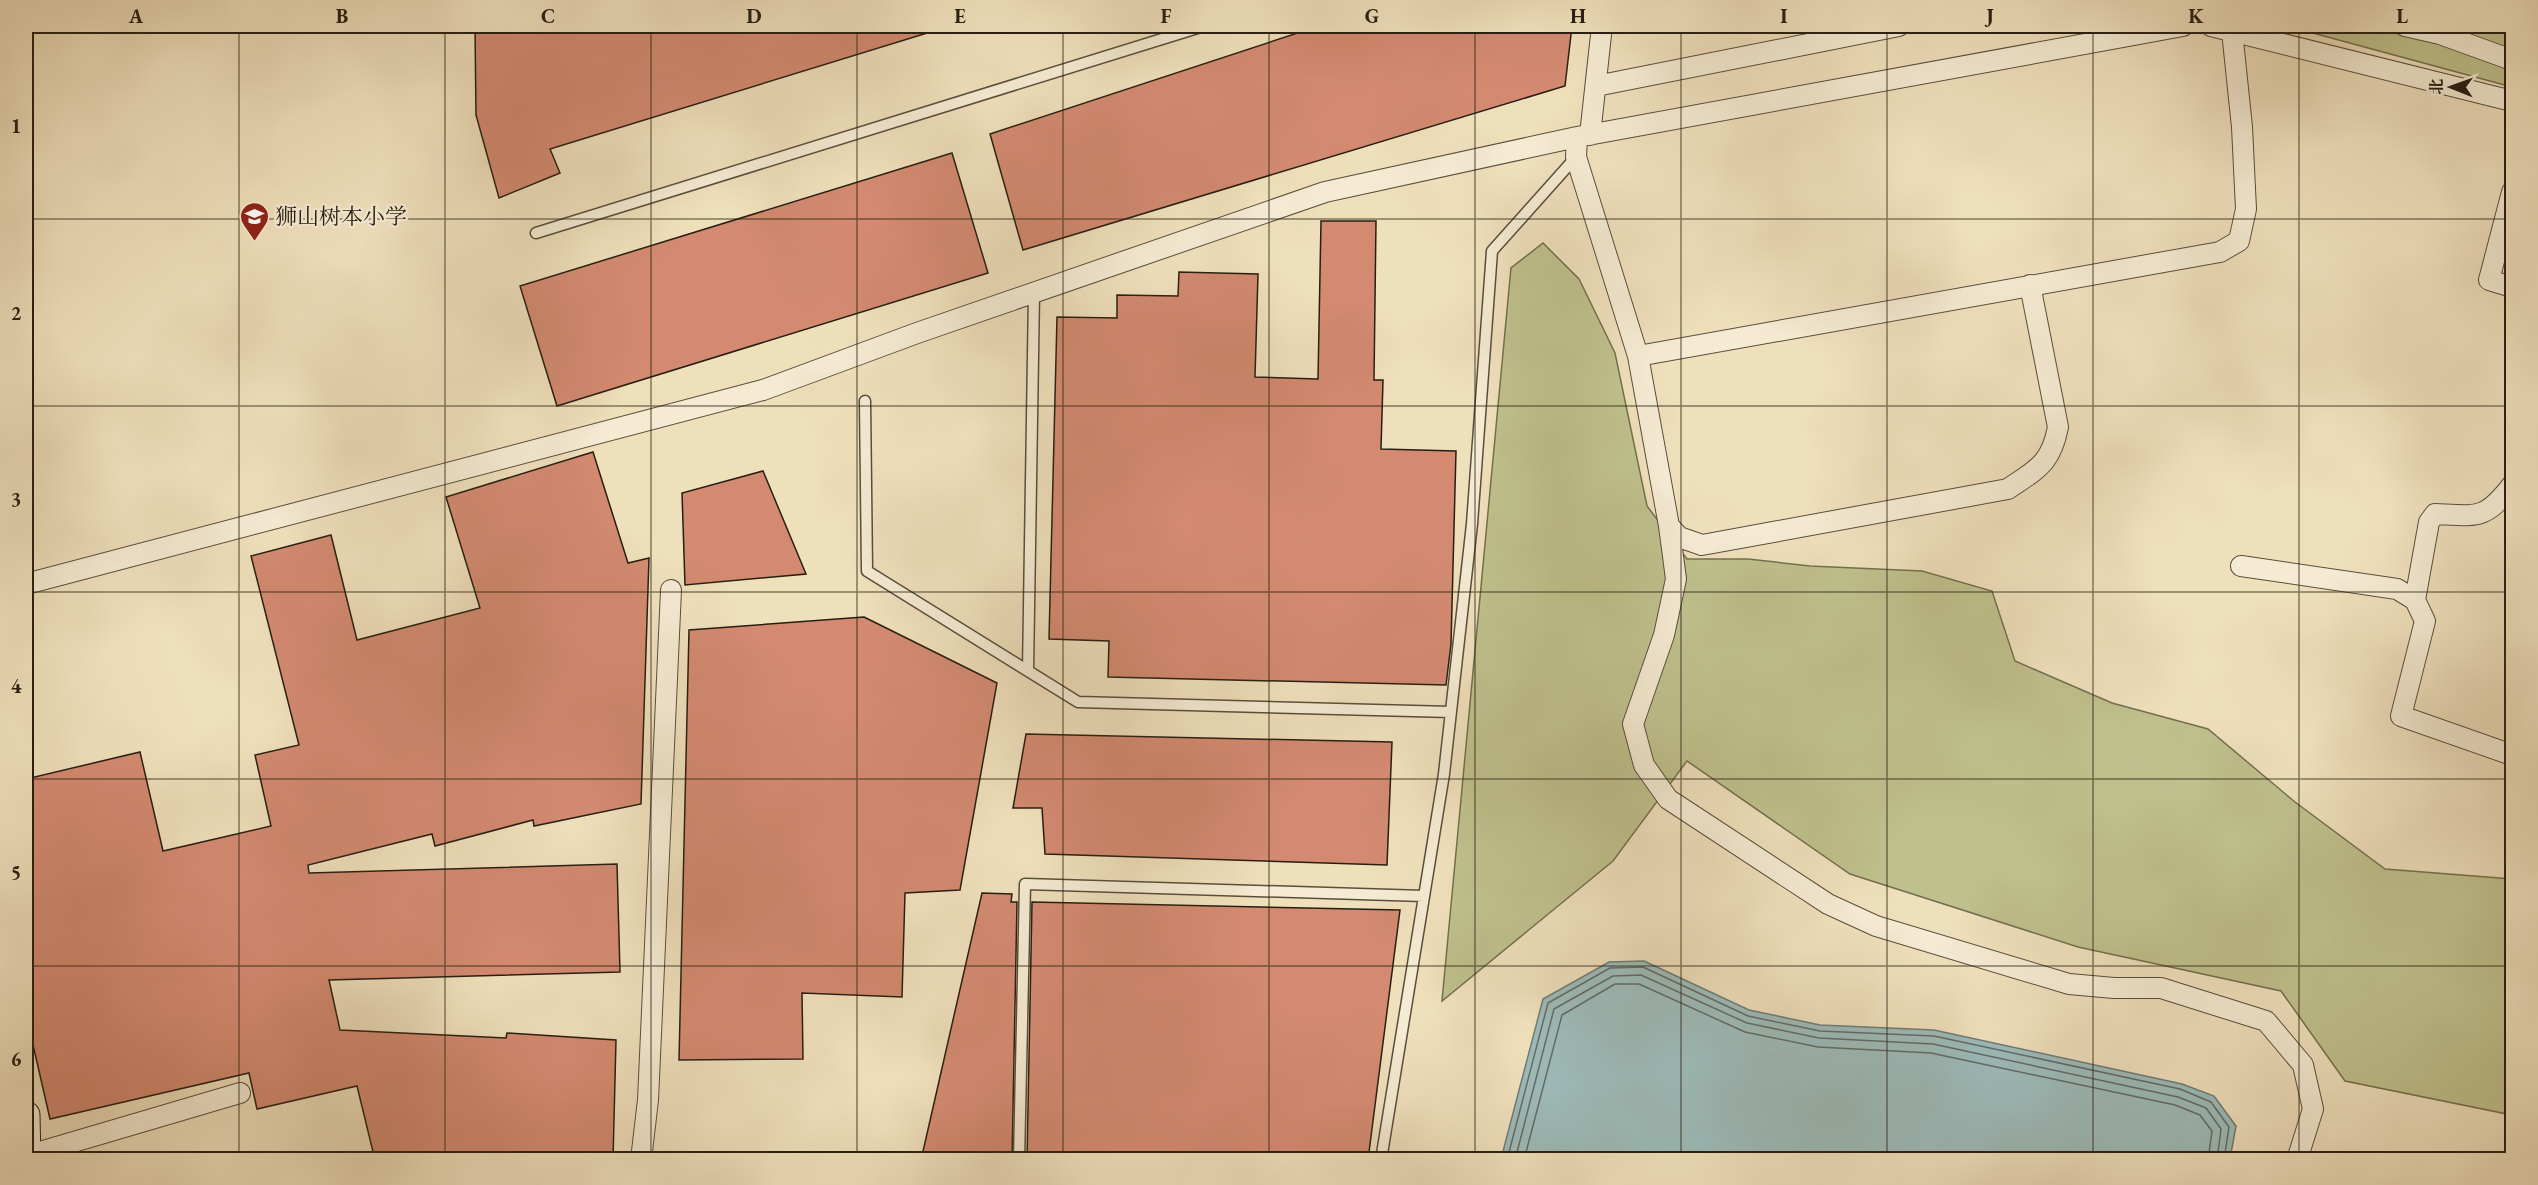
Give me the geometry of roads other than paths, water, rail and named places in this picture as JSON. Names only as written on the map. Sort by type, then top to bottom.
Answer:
[{"type":"main road","points":[[26,1115],[27,1157]]},
{"type":"street","points":[[1602,26],[1596,86],[1581,143],[1638,356],[1669,526],[1676,579],[1664,635],[1633,724],[1644,765],[1668,799],[1828,904],[1876,926],[2068,984],[2161,988],[2266,1021],[2303,1065],[2313,1109],[2297,1160]]},
{"type":"street","points":[[1596,86],[1899,26]]},
{"type":"street","points":[[26,584],[764,390],[1325,192],[2183,26]]},
{"type":"street","points":[[2211,26],[2512,101]]},
{"type":"street","points":[[2405,26],[2440,34],[2512,60]]},
{"type":"street","points":[[1638,356],[2220,252],[2239,241],[2246,209],[2242,127],[2232,31]]},
{"type":"street","points":[[2512,192],[2489,280],[2512,287]]},
{"type":"street","points":[[1669,526],[1679,537],[1702,545],[2008,489],[2039,468],[2054,447],[2058,427],[2030,285]]},
{"type":"street","points":[[2415,600],[2429,522],[2435,514],[2469,515],[2488,512],[2512,484]]},
{"type":"street","points":[[2241,566],[2397,589],[2415,600],[2425,621],[2401,716],[2512,755]]},
{"type":"street","points":[[641,1160],[648,1100],[670,590]]},
{"type":"street","points":[[27,1157],[240,1093]]},
{"type":"lane","points":[[536,233],[1204,26]]},
{"type":"lane","points":[[1381,1160],[1444,774],[1472,524],[1492,251],[1581,143]]},
{"type":"lane","points":[[1028,671],[1034,293]]},
{"type":"lane","points":[[865,401],[867,571],[1078,702],[1451,712]]},
{"type":"lane","points":[[1019,1160],[1025,884],[1424,896]]},
{"type":"water","points":[[1644,961],[1749,1010],[1820,1025],[1934,1030],[2182,1084],[2214,1096],[2236,1126],[2230,1159],[1501,1159],[1543,999],[1609,962]]},
{"type":"place","name":"狮山树本小学","points":[[254,242]]}]
